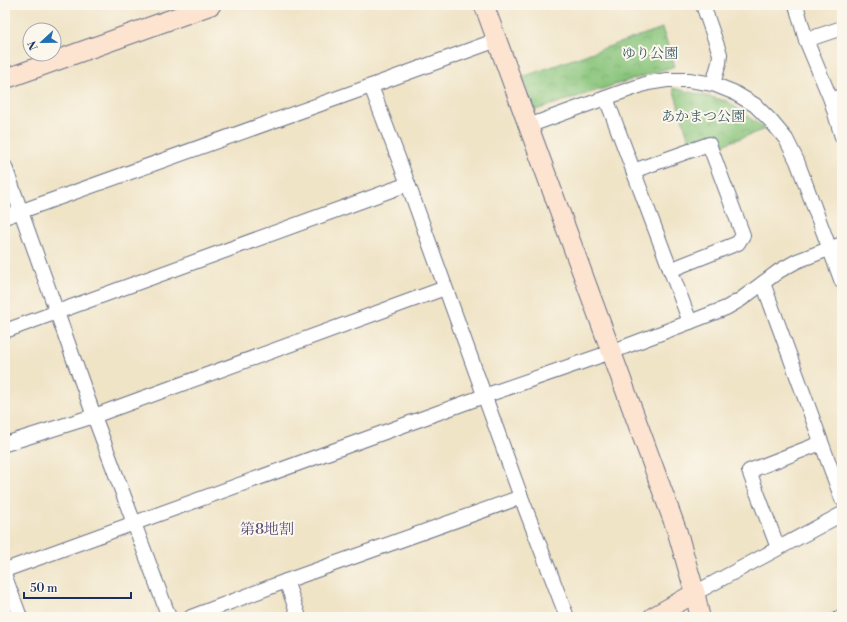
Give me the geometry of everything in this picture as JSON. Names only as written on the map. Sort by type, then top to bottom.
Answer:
[{"type":"street","points":[[5,79],[211,5]]},
{"type":"street","points":[[484,5],[677,531],[696,593],[700,617]]},
{"type":"street","points":[[703,5],[720,54],[714,84]]},
{"type":"street","points":[[796,5],[806,40],[836,98],[842,138]]},
{"type":"street","points":[[806,40],[842,28]]},
{"type":"street","points":[[5,217],[497,40]]},
{"type":"street","points":[[528,126],[648,83],[667,80],[689,80],[714,84],[733,92],[754,105],[770,120],[786,140],[836,246],[842,282]]},
{"type":"street","points":[[371,86],[521,497],[567,617]]},
{"type":"street","points":[[606,98],[690,322]]},
{"type":"street","points":[[633,171],[709,144],[743,235],[738,243],[670,270]]},
{"type":"street","points":[[5,167],[94,416],[169,617]]},
{"type":"street","points":[[5,332],[408,184]]},
{"type":"street","points":[[5,570],[484,396],[611,352],[726,308],[740,300],[779,271],[797,260],[836,246]]},
{"type":"street","points":[[763,283],[842,499]]},
{"type":"street","points":[[5,444],[94,416],[445,288]]},
{"type":"street","points":[[778,548],[749,470],[822,443]]},
{"type":"street","points":[[191,617],[286,581],[521,497]]},
{"type":"street","points":[[654,617],[842,514]]},
{"type":"street","points":[[5,577],[20,617]]},
{"type":"street","points":[[286,581],[300,617]]},
{"type":"green space","name":"ゆり公園","points":[[662,28],[675,66],[535,110],[522,77]]},
{"type":"green space","name":"あかまつ公園","points":[[673,88],[727,101],[765,129],[717,147],[708,134],[689,141]]},
{"type":"railway","points":[[831,617],[842,610]]},
{"type":"district","name":"第8地割","points":[[267,529]]}]
